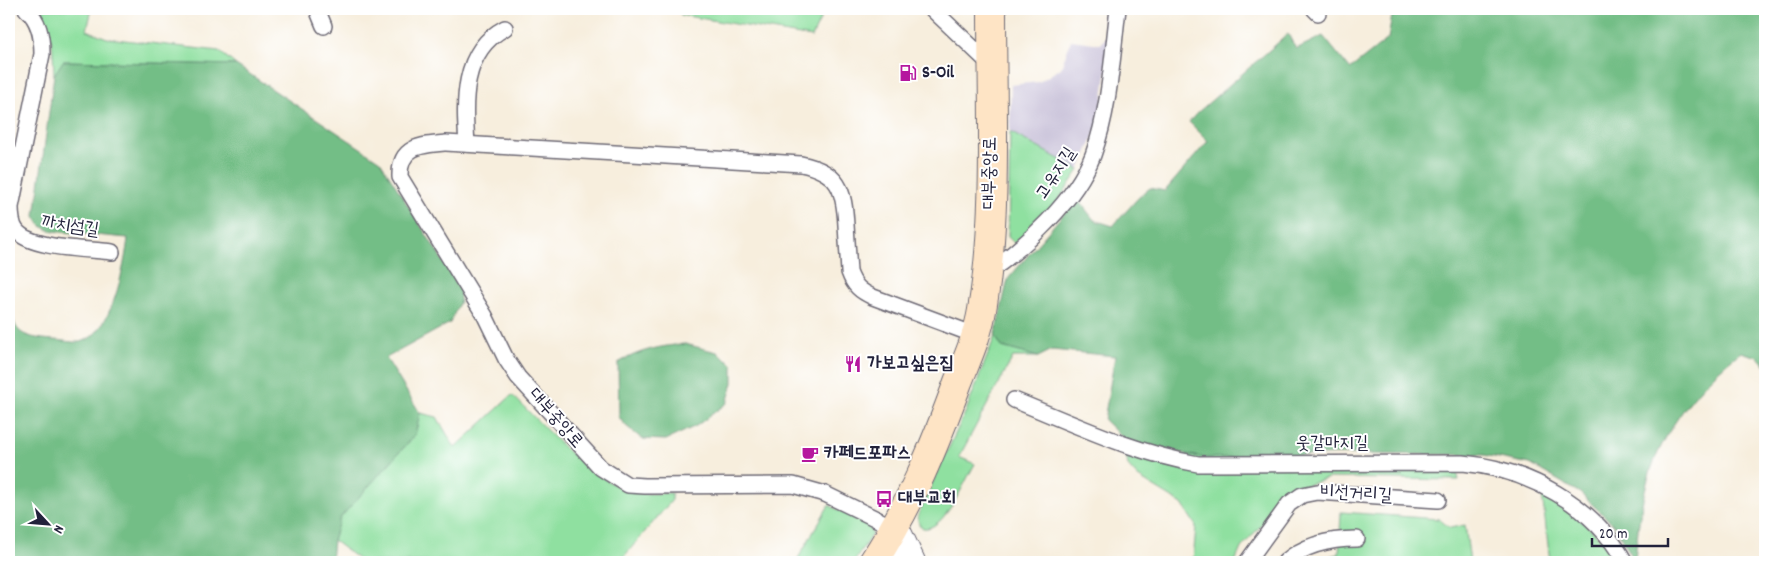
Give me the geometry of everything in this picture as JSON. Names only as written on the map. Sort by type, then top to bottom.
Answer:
[{"type":"street","name":"대부중앙로","points":[[873,562],[895,528],[924,471],[982,313],[987,273],[991,192],[992,9]]},
{"type":"street","points":[[895,528],[911,562]]},
{"type":"lane","name":"까치섬길","points":[[26,9],[32,14],[38,25],[42,38],[42,54],[11,208],[12,222],[17,231],[28,239],[42,244],[112,252]]},
{"type":"lane","points":[[317,9],[324,26]]},
{"type":"lane","points":[[932,9],[992,66]]},
{"type":"lane","name":"고유지길","points":[[987,273],[1027,242],[1053,214],[1078,182],[1092,156],[1108,91],[1118,9]]},
{"type":"lane","points":[[467,144],[464,111],[470,70],[494,34],[504,28]]},
{"type":"lane","name":"대부중앙로","points":[[895,528],[808,488],[775,484],[628,485],[600,468],[518,377],[506,359],[485,316],[400,177],[400,164],[405,154],[415,148],[446,143],[801,164],[816,167],[830,175],[840,186],[845,200],[849,272],[857,287],[874,297],[975,335]]},
{"type":"lane","name":"웃갈마지길","points":[[1014,400],[1131,447],[1166,458],[1198,464],[1463,462],[1485,465],[1534,481],[1572,503],[1601,530],[1625,562]]},
{"type":"lane","name":"비선거리길","points":[[1247,562],[1289,504],[1302,495],[1317,492],[1438,500]]},
{"type":"lane","points":[[1285,562],[1307,547],[1338,539],[1357,538]]},
{"type":"shaded area","points":[[1112,28],[1100,121],[1079,170],[1010,132],[1011,85],[1039,82],[1061,68],[1071,40],[1101,44]]},
{"type":"green space","points":[[34,9],[92,9],[87,30],[107,38],[219,51],[236,65],[64,61],[54,75],[53,48],[49,31],[41,15]]},
{"type":"green space","points":[[677,9],[825,9],[812,37],[681,15]]},
{"type":"green space","points":[[1393,9],[1765,9],[1765,365],[1758,357],[1741,352],[1698,392],[1673,425],[1654,461],[1648,479],[1639,520],[1635,562],[1615,526],[1580,493],[1530,464],[1484,455],[1354,454],[1205,458],[1127,442],[1104,420],[1115,356],[1052,350],[1038,357],[1002,347],[995,336],[1008,279],[1077,198],[1094,220],[1113,226],[1138,198],[1150,188],[1165,191],[1208,141],[1189,122],[1288,34],[1296,49],[1323,36],[1350,69],[1388,39]]},
{"type":"green space","points":[[63,61],[236,65],[380,161],[460,288],[460,301],[450,323],[386,358],[420,413],[415,435],[340,518],[333,540],[331,562],[9,562],[9,302],[15,325],[28,336],[77,342],[91,337],[101,327],[115,298],[124,264],[128,238],[51,231],[41,226],[35,216],[54,75]]},
{"type":"green space","points":[[1010,132],[1079,170],[1053,208],[1015,244],[1008,237]]},
{"type":"green space","points":[[995,336],[1002,347],[1038,357],[1013,357],[959,457],[975,464],[946,514],[931,527],[923,528],[919,525],[918,517],[922,505],[966,411]]},
{"type":"green space","points":[[685,344],[717,352],[733,365],[733,383],[727,403],[696,426],[666,440],[642,439],[625,425],[619,417],[618,363],[650,349]]},
{"type":"green space","points":[[512,395],[568,451],[600,476],[617,486],[638,493],[672,493],[672,500],[621,560],[605,562],[362,562],[333,540],[339,518],[415,435],[420,413],[437,417],[455,448]]},
{"type":"green space","points":[[1126,453],[1456,468],[1459,480],[1329,478],[1284,492],[1263,523],[1241,548],[1235,562],[1193,562],[1196,526],[1182,504],[1138,477],[1128,466]]},
{"type":"green space","points":[[1542,494],[1584,523],[1603,541],[1618,562],[1550,562]]},
{"type":"green space","points":[[829,505],[870,527],[872,534],[854,562],[796,562]]},
{"type":"green space","points":[[1341,512],[1439,519],[1450,528],[1465,525],[1470,562],[1307,562],[1339,554]]},
{"type":"place","name":"S-Oil","points":[[908,73]]},
{"type":"place","name":"가보고싶은집","points":[[853,364]]},
{"type":"place","name":"카페드포파스","points":[[810,454]]},
{"type":"place","name":"대부교회","points":[[884,499]]}]
